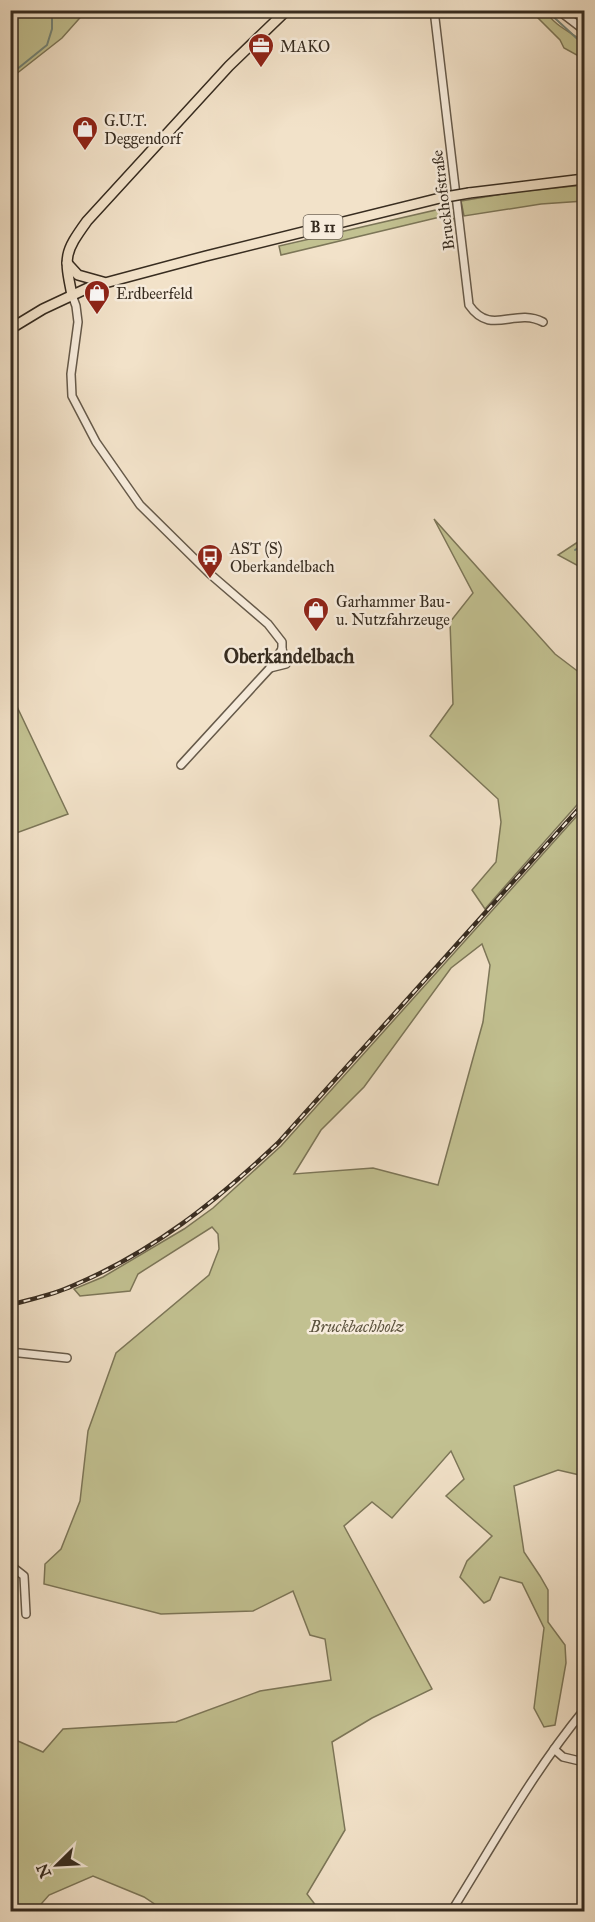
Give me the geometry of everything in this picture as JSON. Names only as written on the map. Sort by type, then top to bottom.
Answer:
[{"type":"main road","points":[[72,295],[67,253],[72,241],[87,221],[229,66],[287,10]]},
{"type":"main road","name":"B 11","points":[[10,329],[72,295],[106,283],[197,258],[440,198],[585,178]]},
{"type":"main road","points":[[67,262],[78,275],[106,283]]},
{"type":"street","name":"Bruckhofstraße","points":[[434,10],[469,305],[476,314],[489,321],[524,317],[537,318],[543,322]]},
{"type":"street","points":[[558,10],[585,30]]},
{"type":"street","points":[[566,10],[585,24]]},
{"type":"street","points":[[72,295],[78,322],[70,374],[72,396],[96,442],[140,505],[210,574],[269,626],[282,642],[286,664],[270,668]]},
{"type":"street","points":[[181,765],[270,668],[282,649]]},
{"type":"street","points":[[10,1352],[67,1358]]},
{"type":"street","points":[[10,1565],[24,1576],[26,1614]]},
{"type":"street","points":[[451,1911],[554,1749],[585,1710]]},
{"type":"street","points":[[554,1749],[563,1757],[585,1762]]},
{"type":"green space","points":[[25,11],[86,11],[62,38],[11,78],[11,24]]},
{"type":"green space","points":[[531,11],[546,11],[558,25],[584,42],[584,59],[564,48],[560,40]]},
{"type":"green space","points":[[584,185],[584,201],[541,204],[464,216],[461,201],[514,192]]},
{"type":"green space","points":[[449,207],[454,221],[440,217],[281,255],[279,246]]},
{"type":"green space","points":[[434,519],[555,654],[584,676],[584,797],[485,909],[472,890],[496,862],[501,822],[498,799],[430,736],[453,704],[450,622],[473,593]]},
{"type":"green space","points":[[584,538],[584,569],[558,555]]},
{"type":"green space","points":[[10,695],[68,814],[11,835]]},
{"type":"green space","name":"Bruckbachholz","points":[[584,808],[584,1476],[558,1470],[514,1486],[524,1552],[548,1590],[548,1622],[565,1645],[566,1663],[555,1725],[544,1727],[534,1708],[544,1628],[522,1583],[500,1577],[490,1600],[484,1603],[460,1577],[467,1561],[492,1536],[446,1496],[464,1479],[451,1451],[392,1518],[372,1502],[344,1526],[432,1689],[372,1718],[332,1742],[345,1830],[307,1894],[320,1911],[165,1911],[144,1897],[93,1876],[49,1895],[35,1911],[11,1911],[11,1738],[43,1752],[63,1729],[176,1722],[260,1691],[331,1680],[325,1639],[310,1635],[293,1591],[253,1611],[161,1614],[44,1584],[45,1564],[61,1549],[80,1501],[88,1431],[116,1353],[209,1275],[219,1249],[218,1234],[212,1227],[138,1274],[130,1291],[80,1296],[74,1289],[103,1277],[184,1229],[213,1208],[281,1146]],"holes":[[[482,944],[490,965],[483,1022],[438,1185],[373,1168],[294,1174],[321,1130],[364,1087],[451,968]]]},
{"type":"waterway","points":[[10,67],[16,70],[47,45],[52,29],[52,10]]},
{"type":"waterway","points":[[67,10],[75,10]]},
{"type":"waterway","points":[[546,10],[584,45]]},
{"type":"waterway","points":[[575,550],[584,544]]},
{"type":"railway","points":[[10,1305],[65,1289],[130,1258],[182,1224],[254,1165],[278,1143],[584,803]]},
{"type":"place","name":"MAKO","points":[[261,69]]},
{"type":"place","name":"G.U.T. Deggendorf","points":[[85,152]]},
{"type":"place","name":"Erdbeerfeld","points":[[97,316]]},
{"type":"place","name":"AST (S) Oberkandelbach","points":[[210,580]]},
{"type":"place","name":"Garhammer Bau- u. Nutzfahrzeuge","points":[[316,633]]},
{"type":"district","name":"Oberkandelbach","points":[[289,656]]}]
